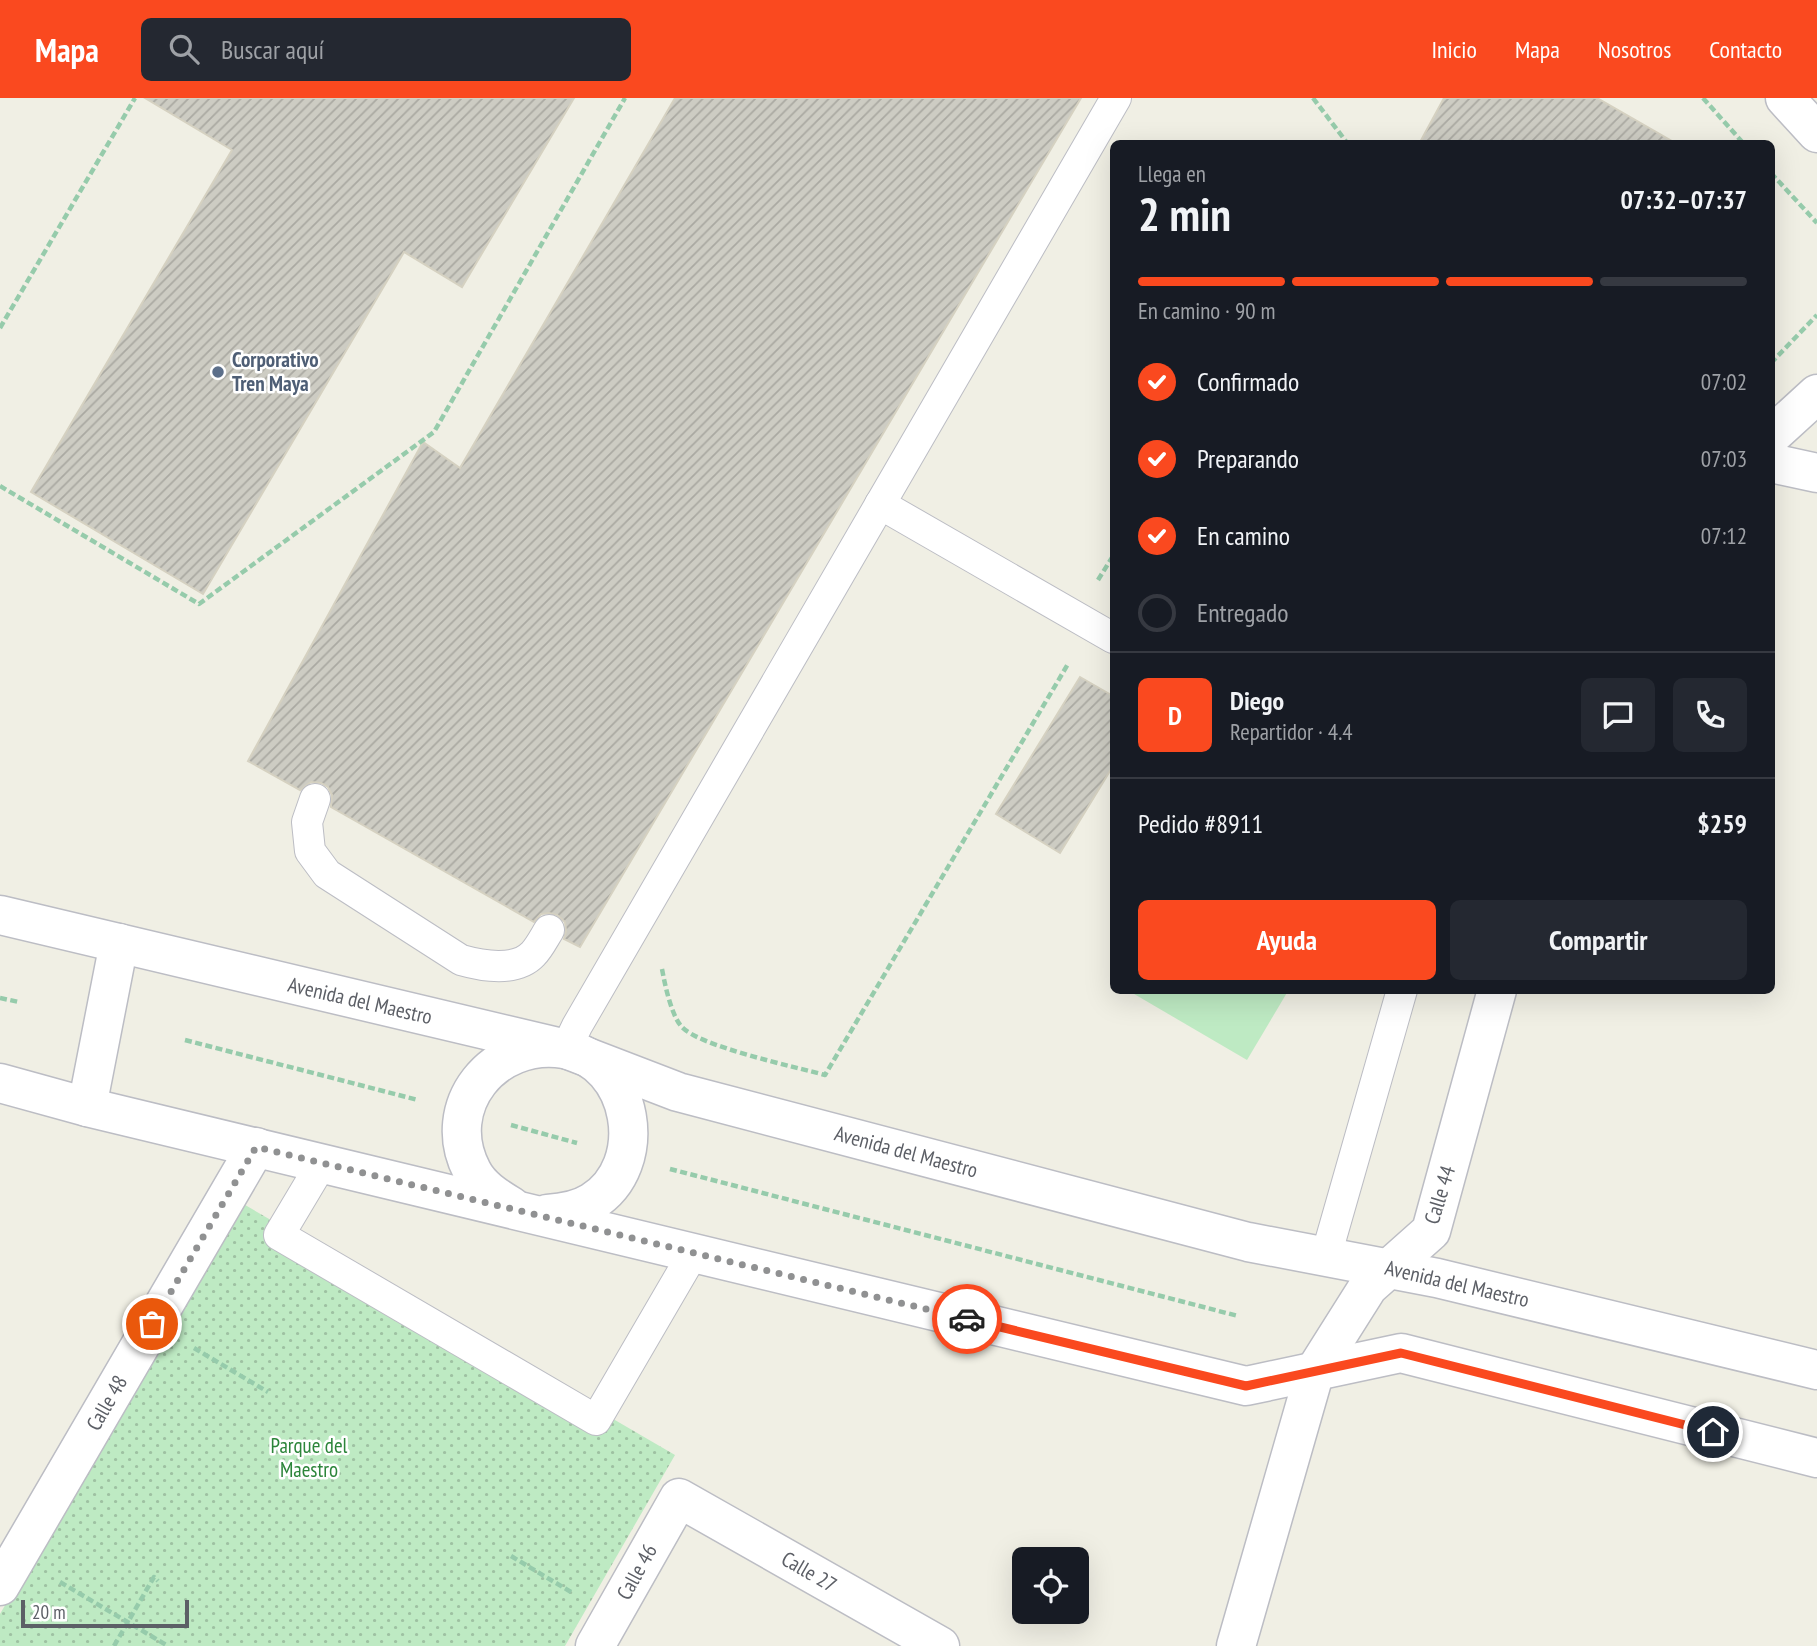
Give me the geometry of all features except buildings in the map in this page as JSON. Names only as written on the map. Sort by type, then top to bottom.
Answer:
[{"type":"street","points":[[1785,98],[1817,133]]},
{"type":"street","points":[[1775,432],[1817,394]]},
{"type":"street","points":[[1775,464],[1817,474]]},
{"type":"street","name":"Avenida del Maestro","points":[[0,915],[566,1049],[678,1093],[1248,1242],[1451,1281],[1817,1370]]},
{"type":"street","points":[[87,1107],[119,943]]},
{"type":"street","name":"Calle 44","points":[[1236,1646],[1315,1371],[1368,1287],[1431,1231],[1496,994]]},
{"type":"street","points":[[537,1047],[566,1049],[590,1059],[611,1077],[625,1102],[630,1129],[626,1157],[613,1181],[594,1201],[569,1212],[527,1211],[491,1194],[472,1172],[463,1146],[463,1119],[470,1093],[487,1070],[509,1055],[537,1047]]},
{"type":"street","points":[[0,1083],[87,1107],[1246,1386],[1401,1353],[1817,1458]]},
{"type":"street","name":"Calle 48","points":[[0,1586],[13,1533],[256,1147]]},
{"type":"street","name":"Calle 46","points":[[595,1646],[679,1498]]},
{"type":"street","name":"Calle 27","points":[[679,1498],[940,1646]]},
{"type":"lane","points":[[566,1049],[1116,98]]},
{"type":"lane","points":[[880,504],[1110,636]]},
{"type":"lane","points":[[316,799],[307,822],[310,851],[327,874],[461,960],[480,965],[509,965],[531,957],[549,930]]},
{"type":"lane","points":[[1326,1256],[1401,994]]},
{"type":"lane","points":[[322,1163],[279,1234],[596,1420],[694,1252]]},
{"type":"path","points":[[0,328],[135,98]]},
{"type":"path","points":[[0,486],[199,604],[434,432],[625,98]]},
{"type":"path","points":[[1313,98],[1345,140]]},
{"type":"path","points":[[1703,98],[1740,140]]},
{"type":"path","points":[[1775,177],[1817,223]]},
{"type":"path","points":[[1775,359],[1817,315]]},
{"type":"path","points":[[662,961],[670,1001],[680,1026],[699,1040],[825,1075],[1068,663],[1077,658]]},
{"type":"path","points":[[0,998],[19,1002]]},
{"type":"path","points":[[185,1040],[420,1101]]},
{"type":"path","points":[[507,1124],[583,1145]]},
{"type":"path","points":[[670,1169],[1238,1316]]},
{"type":"path","points":[[190,1345],[268,1392]]},
{"type":"path","points":[[511,1556],[577,1595]]},
{"type":"path","points":[[114,1646],[154,1577],[158,1581]]},
{"type":"path","points":[[53,1578],[168,1646]]},
{"type":"green space","points":[[1134,994],[1286,994],[1247,1060]]},
{"type":"green space","name":"Parque del Maestro","points":[[240,1202],[675,1455],[565,1646],[0,1646],[0,1614]]},
{"type":"way so far","points":[[152,1324],[256,1147],[967,1319]]},
{"type":"place","name":"Corporativo Tren Maya","points":[[218,372]]},
{"type":"route","points":[[967,1319],[1246,1386],[1401,1353],[1713,1432]]}]
